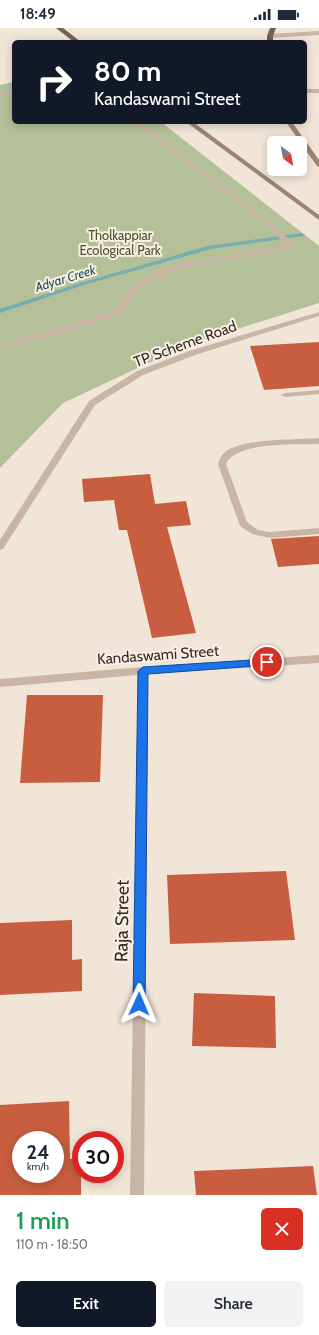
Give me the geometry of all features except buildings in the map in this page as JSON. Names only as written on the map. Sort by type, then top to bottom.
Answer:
[{"type":"main road","points":[[59,28],[75,40]]},
{"type":"main road","points":[[270,39],[273,28]]},
{"type":"main road","points":[[192,124],[319,218]]},
{"type":"main road","points":[[290,124],[318,162]]},
{"type":"street","points":[[270,39],[319,33]]},
{"type":"street","points":[[0,94],[12,90]]},
{"type":"street","points":[[307,91],[319,91]]},
{"type":"street","points":[[0,347],[117,313],[137,285],[174,267],[289,245],[271,225],[139,124]]},
{"type":"street","name":"TP Scheme Road","points":[[0,547],[92,403],[140,373],[192,353],[319,314]]},
{"type":"street","points":[[285,395],[319,392]]},
{"type":"street","points":[[319,441],[253,446],[237,449],[226,456],[222,464],[243,524],[255,532],[270,535],[319,531]]},
{"type":"street","name":"Kandaswami Street","points":[[0,683],[143,671],[319,659]]},
{"type":"street","name":"Raja Street","points":[[137,1195],[143,671]]},
{"type":"green space","name":"Tholkappiar Ecological Park","points":[[12,82],[12,124],[164,124],[319,246],[319,303],[187,345],[63,403],[0,468],[0,85]]},
{"type":"waterway","name":"Adyar Creek","points":[[0,311],[82,284],[210,247],[302,235]]},
{"type":"route","points":[[139,1004],[143,671],[267,662]]}]
